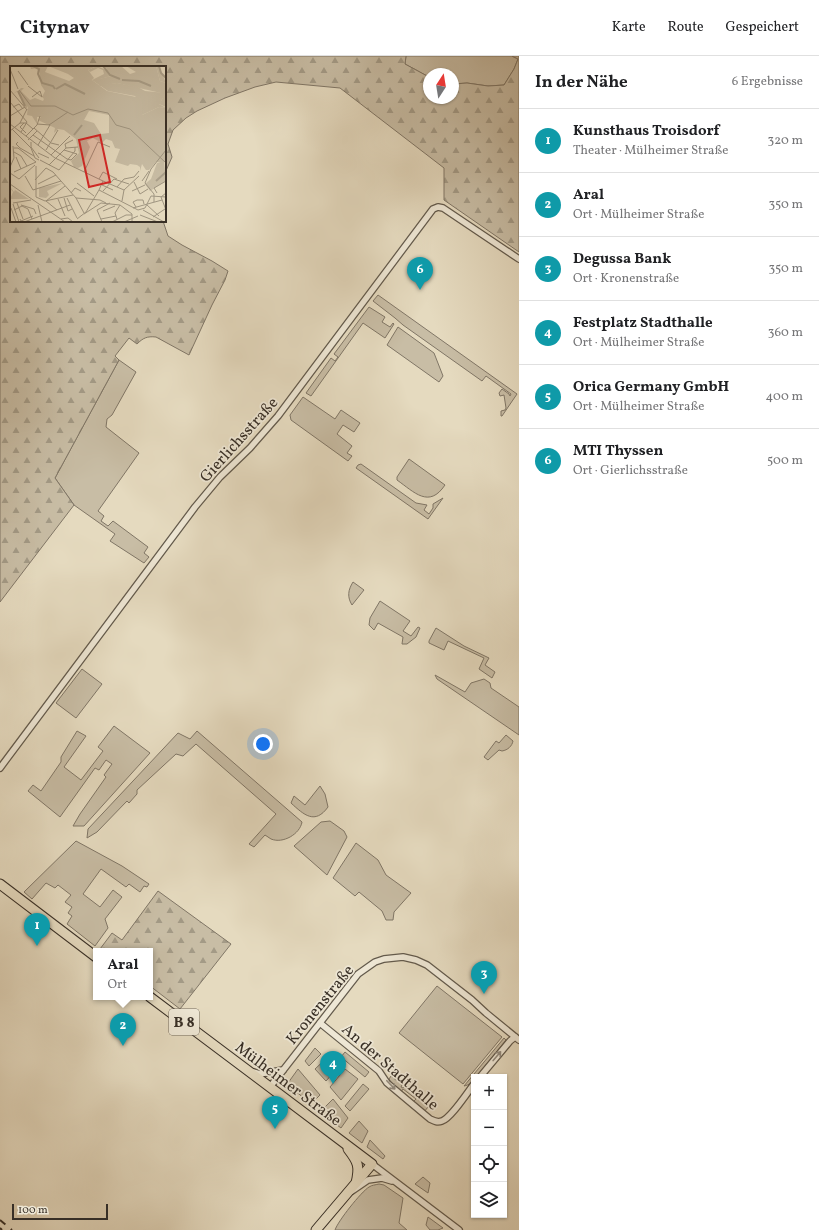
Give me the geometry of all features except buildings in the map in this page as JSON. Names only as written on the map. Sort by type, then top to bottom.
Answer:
[{"type":"main road","points":[[0,884],[93,955]]},
{"type":"main road","name":"Mülheimer Straße","points":[[153,999],[372,1164]]},
{"type":"main road","name":"B 8","points":[[342,1141],[355,1159],[358,1166],[355,1184]]},
{"type":"main road","points":[[316,1230],[372,1164]]},
{"type":"street","name":"Gierlichsstraße","points":[[0,768],[195,507],[220,477],[250,448],[278,416],[433,209],[438,207],[443,208],[519,260]]},
{"type":"street","name":"Kronenstraße","points":[[270,1087],[358,974],[363,969],[375,962],[384,959],[409,958],[427,965],[517,1038]]},
{"type":"street","name":"An der Stadthalle","points":[[320,1022],[379,1071],[388,1083],[430,1118],[438,1122],[446,1118],[471,1088]]},
{"type":"street","points":[[482,1074],[510,1041],[517,1038]]},
{"type":"street","points":[[248,1070],[260,1074],[283,1070]]},
{"type":"street","points":[[372,1164],[459,1230]]},
{"type":"street","points":[[349,1192],[357,1189],[368,1180],[376,1178],[396,1182]]},
{"type":"green space","points":[[0,56],[406,56],[405,64],[423,74],[423,104],[459,104],[459,84],[467,83],[488,86],[504,85],[514,69],[518,59],[512,56],[519,56],[519,252],[444,200],[444,168],[340,88],[276,82],[255,87],[225,98],[197,111],[186,118],[173,130],[168,144],[172,157],[166,171],[166,66],[10,66],[10,222],[163,222],[168,236],[228,271],[189,355],[156,337],[150,337],[141,340],[137,344],[129,338],[115,356],[119,360],[55,478],[74,505],[0,602]]},
{"type":"green space","points":[[406,56],[512,56],[518,59],[514,69],[504,85],[488,86],[467,83],[459,84],[459,68],[423,68],[423,74],[405,64]]},
{"type":"green space","points":[[378,295],[517,394],[502,416],[501,411],[505,410],[506,408],[504,395],[500,396],[499,393],[502,389],[510,396],[511,394],[486,376],[482,381],[403,325],[373,301]]},
{"type":"green space","points":[[369,307],[385,317],[382,322],[390,327],[393,323],[394,324],[385,338],[363,323],[311,396],[306,393],[331,358],[335,361],[338,357],[334,354]]},
{"type":"green space","points":[[398,327],[434,353],[443,376],[439,382],[387,345]]},
{"type":"green space","points":[[119,360],[136,372],[112,415],[107,419],[106,427],[139,453],[98,511],[104,516],[101,521],[108,526],[113,521],[148,547],[144,553],[149,557],[144,563],[110,541],[115,534],[74,505],[55,478]]},
{"type":"green space","points":[[303,397],[335,419],[341,410],[360,423],[354,432],[343,425],[337,434],[352,446],[347,453],[352,456],[348,461],[291,420],[290,415]]},
{"type":"green space","points":[[409,459],[445,485],[439,492],[433,496],[421,496],[397,480],[397,477]]},
{"type":"green space","points":[[361,464],[416,503],[427,505],[424,510],[429,514],[433,508],[433,504],[443,498],[428,519],[356,468]]},
{"type":"green space","points":[[353,582],[364,590],[352,605],[349,599],[349,594]]},
{"type":"green space","points":[[380,601],[410,621],[403,631],[411,636],[418,627],[420,628],[416,637],[407,644],[402,644],[403,637],[378,623],[374,630],[369,625],[370,618]]},
{"type":"green space","points":[[436,628],[464,646],[489,658],[485,665],[495,672],[492,678],[479,669],[484,658],[448,641],[444,650],[429,643]]},
{"type":"green space","points":[[82,669],[102,684],[76,718],[56,703]]},
{"type":"green space","points":[[435,675],[465,692],[471,683],[484,679],[490,683],[491,688],[519,707],[519,735],[437,679]]},
{"type":"green space","points":[[114,726],[150,753],[84,826],[73,826],[106,777],[104,775],[112,764],[106,760],[99,770],[95,768],[60,817],[28,791],[33,785],[41,791],[61,762],[61,757],[77,731],[86,736],[64,767],[81,780],[103,751],[98,747]]},
{"type":"green space","points":[[197,731],[302,822],[301,826],[294,834],[281,840],[271,839],[265,835],[254,847],[249,844],[276,814],[196,744],[183,756],[176,754],[137,790],[137,794],[129,803],[127,801],[97,832],[87,838],[88,829],[178,733],[190,739]]},
{"type":"green space","points":[[506,735],[513,741],[509,748],[502,751],[499,750],[488,760],[484,757],[496,741],[499,743]]},
{"type":"green space","points":[[320,786],[325,794],[328,807],[319,816],[314,817],[305,814],[291,803],[294,796],[305,805]]},
{"type":"green space","points":[[330,821],[344,831],[347,837],[327,875],[294,846],[321,822]]},
{"type":"green space","points":[[76,841],[122,866],[149,884],[147,887],[144,886],[140,892],[129,884],[126,887],[101,869],[83,894],[100,907],[113,890],[122,897],[105,919],[108,928],[95,946],[67,924],[72,916],[68,913],[72,907],[65,902],[71,895],[58,885],[55,888],[46,883],[32,899],[24,892]]},
{"type":"green space","points":[[356,843],[378,860],[386,875],[411,893],[394,912],[393,920],[386,920],[382,911],[359,892],[355,896],[333,878]]},
{"type":"green space","points":[[158,891],[231,944],[180,1009],[153,988],[153,948],[101,948],[112,933],[122,940]]},
{"type":"green space","points":[[437,986],[502,1037],[463,1084],[399,1033]]},
{"type":"green space","points":[[504,1038],[506,1040],[478,1074],[474,1074]]},
{"type":"green space","points":[[315,1048],[321,1054],[309,1066],[305,1061]]},
{"type":"green space","points":[[345,1052],[369,1072],[365,1077],[341,1057]]},
{"type":"green space","points":[[329,1056],[340,1065],[326,1081],[315,1069]]},
{"type":"green space","points":[[298,1069],[320,1095],[311,1104],[288,1085]]},
{"type":"green space","points":[[345,1069],[358,1079],[341,1100],[330,1087]]},
{"type":"green space","points":[[391,1076],[402,1085],[401,1087],[404,1087],[428,1107],[424,1112],[413,1102],[416,1099],[403,1089],[401,1092],[393,1085],[389,1079]]},
{"type":"green space","points":[[471,1078],[471,1083],[464,1086]]},
{"type":"green space","points":[[363,1084],[369,1089],[350,1111],[345,1106]]},
{"type":"green space","points":[[333,1099],[348,1118],[341,1128],[320,1112]]},
{"type":"green space","points":[[359,1121],[368,1131],[362,1143],[349,1133]]},
{"type":"green space","points":[[370,1140],[385,1156],[383,1159],[367,1147]]},
{"type":"green space","points":[[423,1177],[430,1183],[428,1193],[415,1184]]},
{"type":"green space","points":[[379,1184],[384,1185],[403,1198],[399,1223],[407,1230],[335,1230],[345,1214],[365,1190],[370,1186]]},
{"type":"green space","points":[[428,1217],[443,1228],[438,1230],[430,1230],[426,1225]]},
{"type":"railway","points":[[0,1220],[12,1230]]},
{"type":"place","name":"MTI Thyssen","points":[[420,290]]},
{"type":"place","name":"Kunsthaus Troisdorf","points":[[37,946]]},
{"type":"place","name":"Degussa Bank","points":[[484,994]]},
{"type":"place","name":"Aral","points":[[123,1046]]},
{"type":"place","name":"Festplatz Stadthalle","points":[[333,1084]]},
{"type":"place","name":"Orica Germany GmbH","points":[[275,1129]]}]
